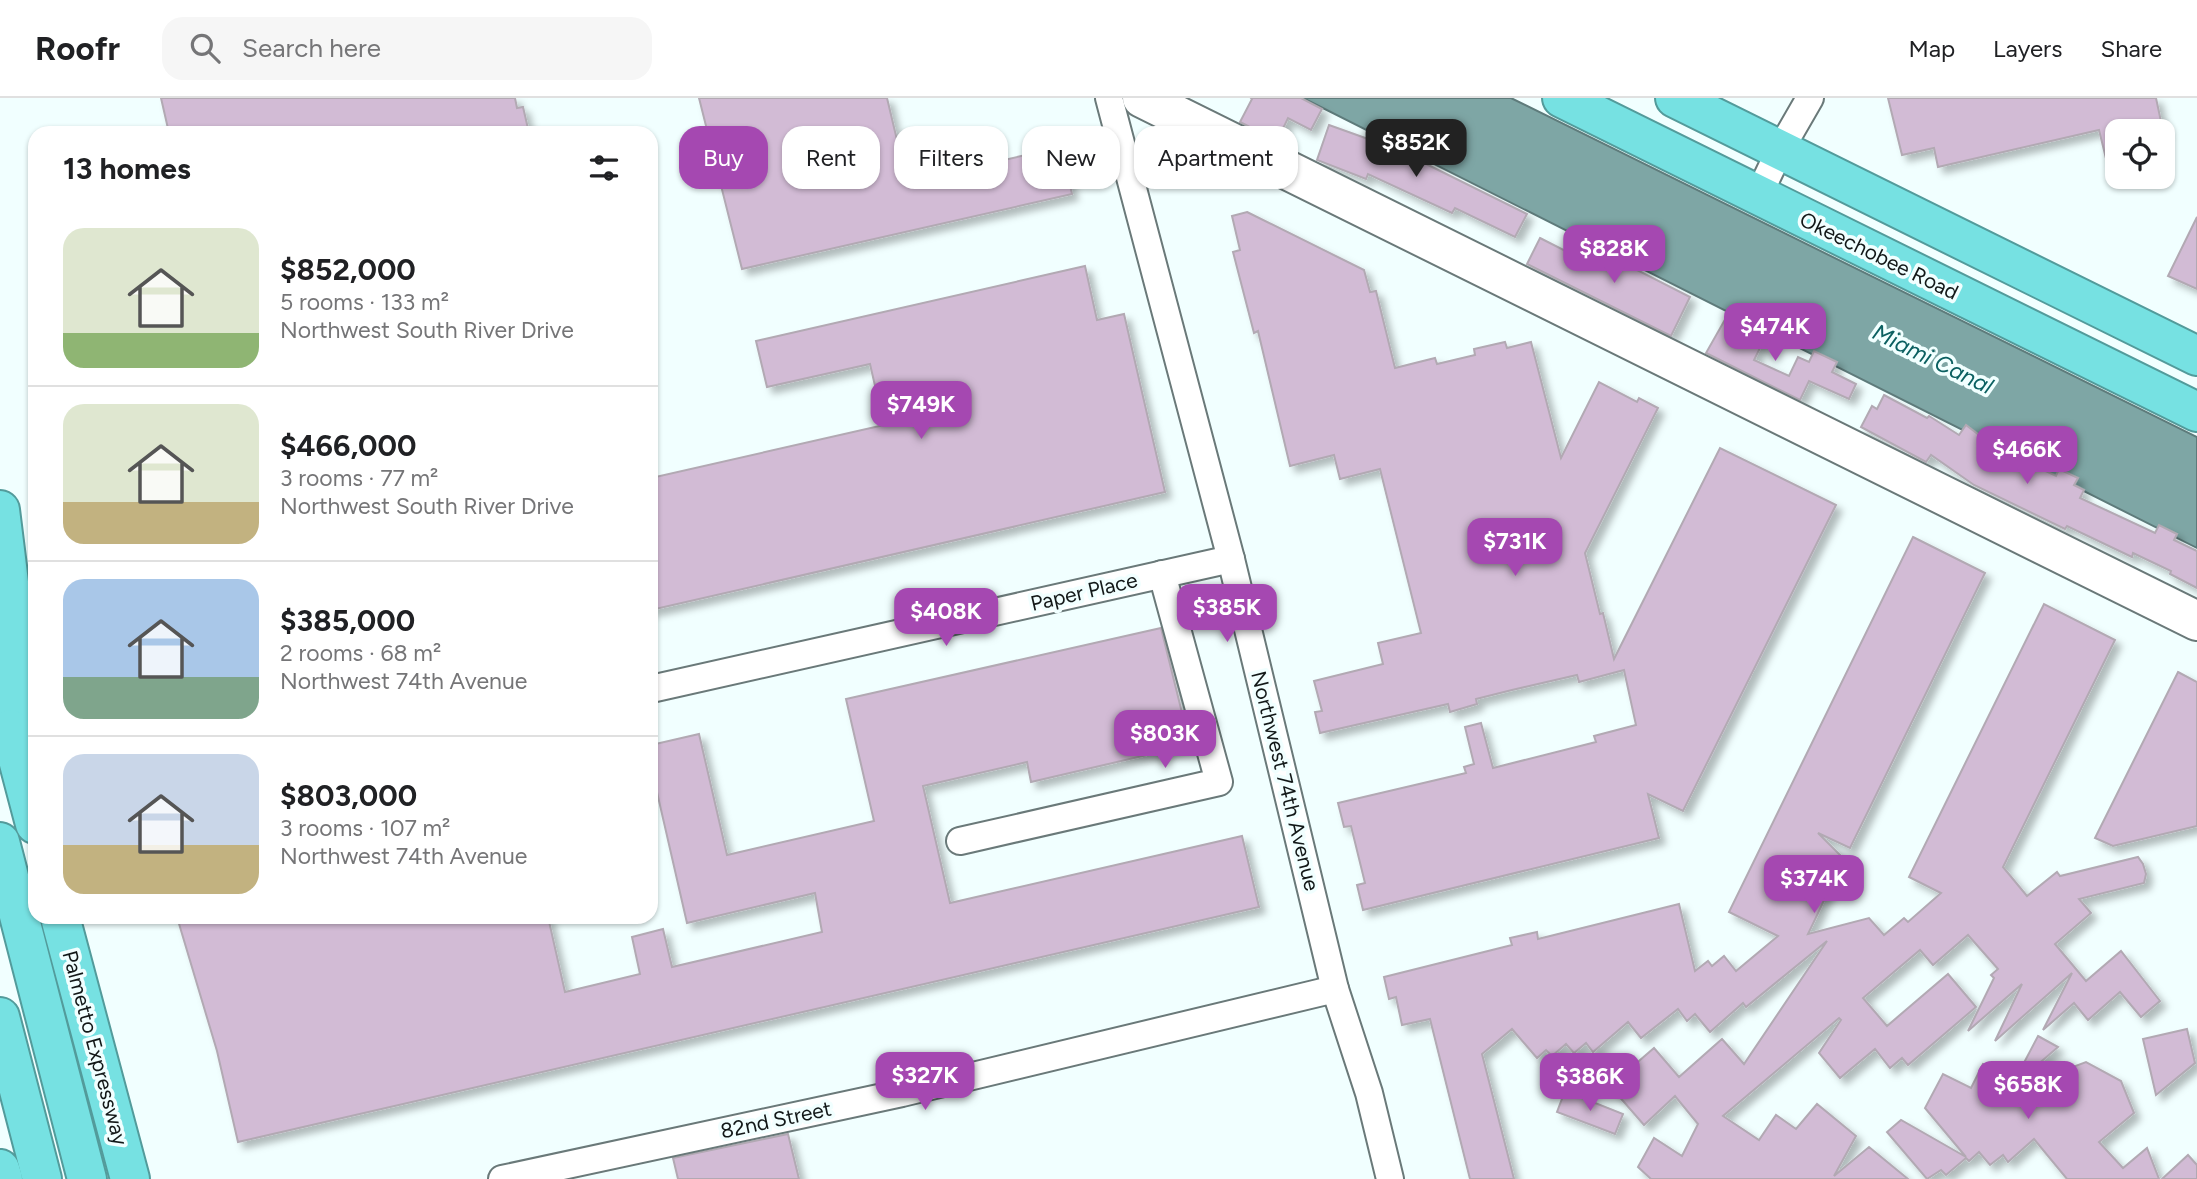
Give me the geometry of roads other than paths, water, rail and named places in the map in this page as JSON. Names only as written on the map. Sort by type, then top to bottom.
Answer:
[{"type":"highway","name":"Okeechobee Road","points":[[1562,98],[2197,412]]},
{"type":"highway","points":[[1675,98],[2197,356]]},
{"type":"highway","points":[[0,510],[16,639],[17,755]]},
{"type":"highway","points":[[0,690],[28,797]]},
{"type":"highway","points":[[0,842],[87,1179]]},
{"type":"highway","name":"Palmetto Expressway","points":[[62,924],[130,1179]]},
{"type":"highway","points":[[0,1017],[42,1179]]},
{"type":"highway","points":[[0,1169],[3,1179]]},
{"type":"street","name":"Northwest 74th Avenue","points":[[1109,98],[1231,559],[1335,989],[1369,1093],[1390,1179]]},
{"type":"street","points":[[1142,98],[2197,621]]},
{"type":"street","points":[[1758,196],[1780,150],[1810,98]]},
{"type":"street","name":"Paper Place","points":[[658,687],[1231,559]]},
{"type":"street","points":[[960,841],[1219,782],[1162,574]]},
{"type":"street","name":"82nd Street","points":[[502,1179],[910,1091],[1335,989]]},
{"type":"water","name":"Miami Canal","points":[[1303,98],[1511,98],[2197,437],[2197,548]]}]
